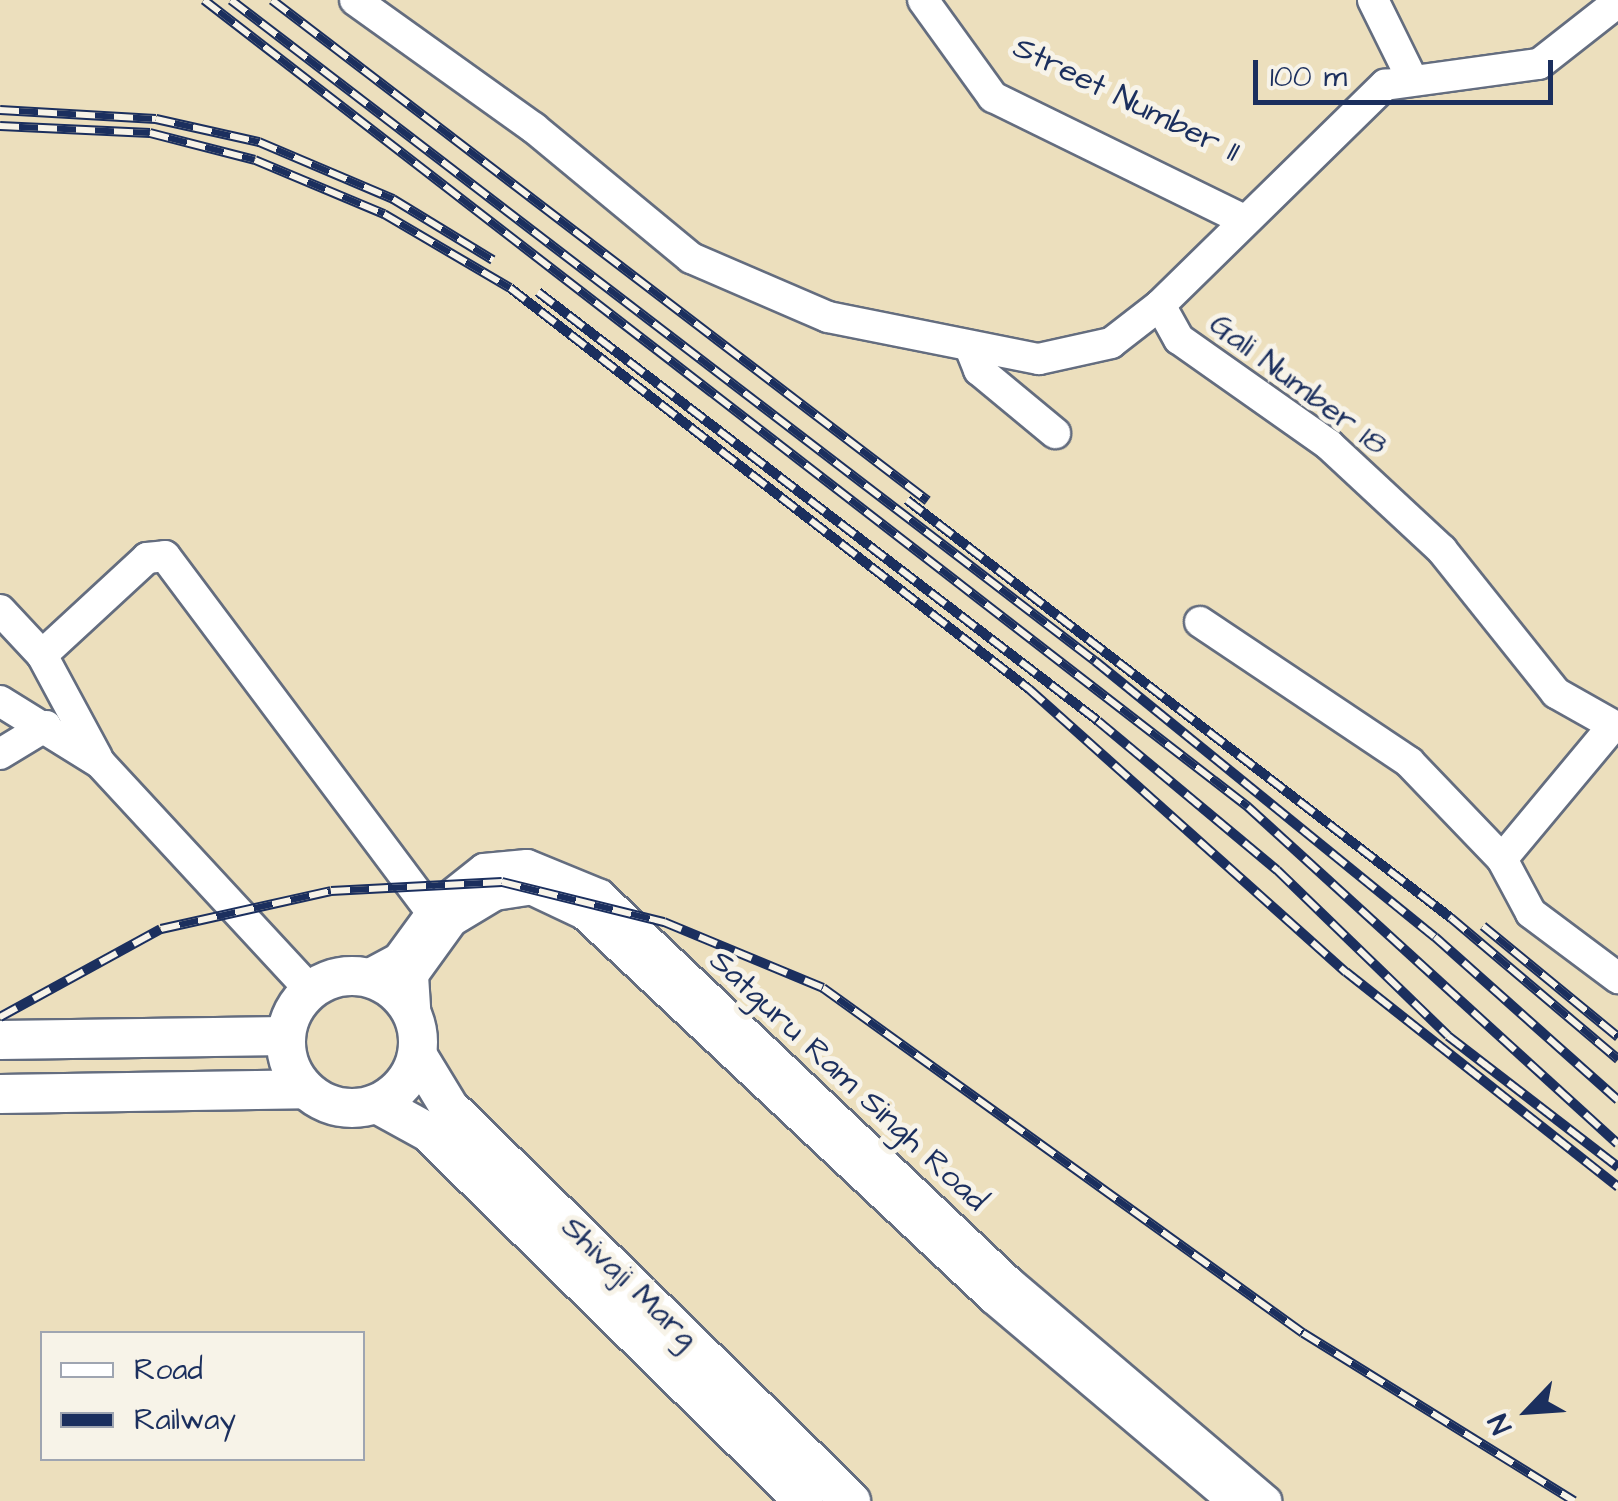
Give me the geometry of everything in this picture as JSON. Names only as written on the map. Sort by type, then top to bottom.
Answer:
[{"type":"main road","points":[[366,976],[397,992],[417,1039],[404,1086],[377,1104],[326,1103],[305,1088],[286,1036],[310,990],[366,976]]},
{"type":"main road","points":[[0,1040],[286,1036]]},
{"type":"main road","name":"Shivaji Marg","points":[[417,1039],[449,1107],[851,1501]]},
{"type":"main road","points":[[0,1094],[305,1088]]},
{"type":"main road","name":"Shivaji Marg","points":[[377,1104],[428,1132],[804,1501]]},
{"type":"street","points":[[355,0],[548,139],[690,258],[828,317],[971,350],[1039,359],[1111,343],[1160,305],[1250,211],[1365,101],[1410,75],[1538,64],[1618,2]]},
{"type":"street","name":"Street Number 11","points":[[923,0],[992,97],[1250,211]]},
{"type":"street","name":"Street Number 11","points":[[939,0],[982,68],[1011,90],[1250,211]]},
{"type":"street","points":[[1373,0],[1410,75]]},
{"type":"street","name":"Gali Number 18","points":[[1160,305],[1179,339],[1329,445],[1442,550],[1556,693],[1615,728]]},
{"type":"street","points":[[971,350],[979,370],[1056,433]]},
{"type":"street","points":[[42,656],[147,558],[165,556],[432,913]]},
{"type":"street","points":[[0,610],[42,656],[100,763]]},
{"type":"street","points":[[1200,622],[1409,762],[1502,859],[1531,913],[1618,978]]},
{"type":"street","points":[[0,701],[100,763],[310,990]]},
{"type":"street","points":[[0,754],[46,726]]},
{"type":"street","points":[[1502,859],[1615,728]]},
{"type":"street","name":"Satguru Ram Singh Road","points":[[366,976],[398,959],[432,913],[484,869],[526,865],[600,895],[1010,1282],[1266,1501]]},
{"type":"street","name":"Satguru Ram Singh Road","points":[[417,1039],[413,975],[452,921],[495,894],[531,890],[584,914],[994,1298],[1233,1501]]},
{"type":"railway","points":[[204,0],[1248,807],[1618,1144]]},
{"type":"railway","points":[[231,0],[1095,661],[1435,937],[1618,1100]]},
{"type":"railway","points":[[272,0],[928,501]]},
{"type":"railway","points":[[0,110],[156,119],[259,142],[393,199],[493,260]]},
{"type":"railway","points":[[0,126],[150,133],[255,160],[384,214],[510,288],[1029,689],[1346,972],[1618,1187]]},
{"type":"railway","points":[[538,292],[1098,721],[1277,870],[1448,1036],[1618,1167]]},
{"type":"railway","points":[[907,500],[1451,918],[1618,1059]]},
{"type":"railway","points":[[0,1017],[161,929],[331,891],[502,882],[664,922],[823,988],[1303,1333],[1574,1501]]},
{"type":"railway","points":[[1483,926],[1618,1037]]}]
